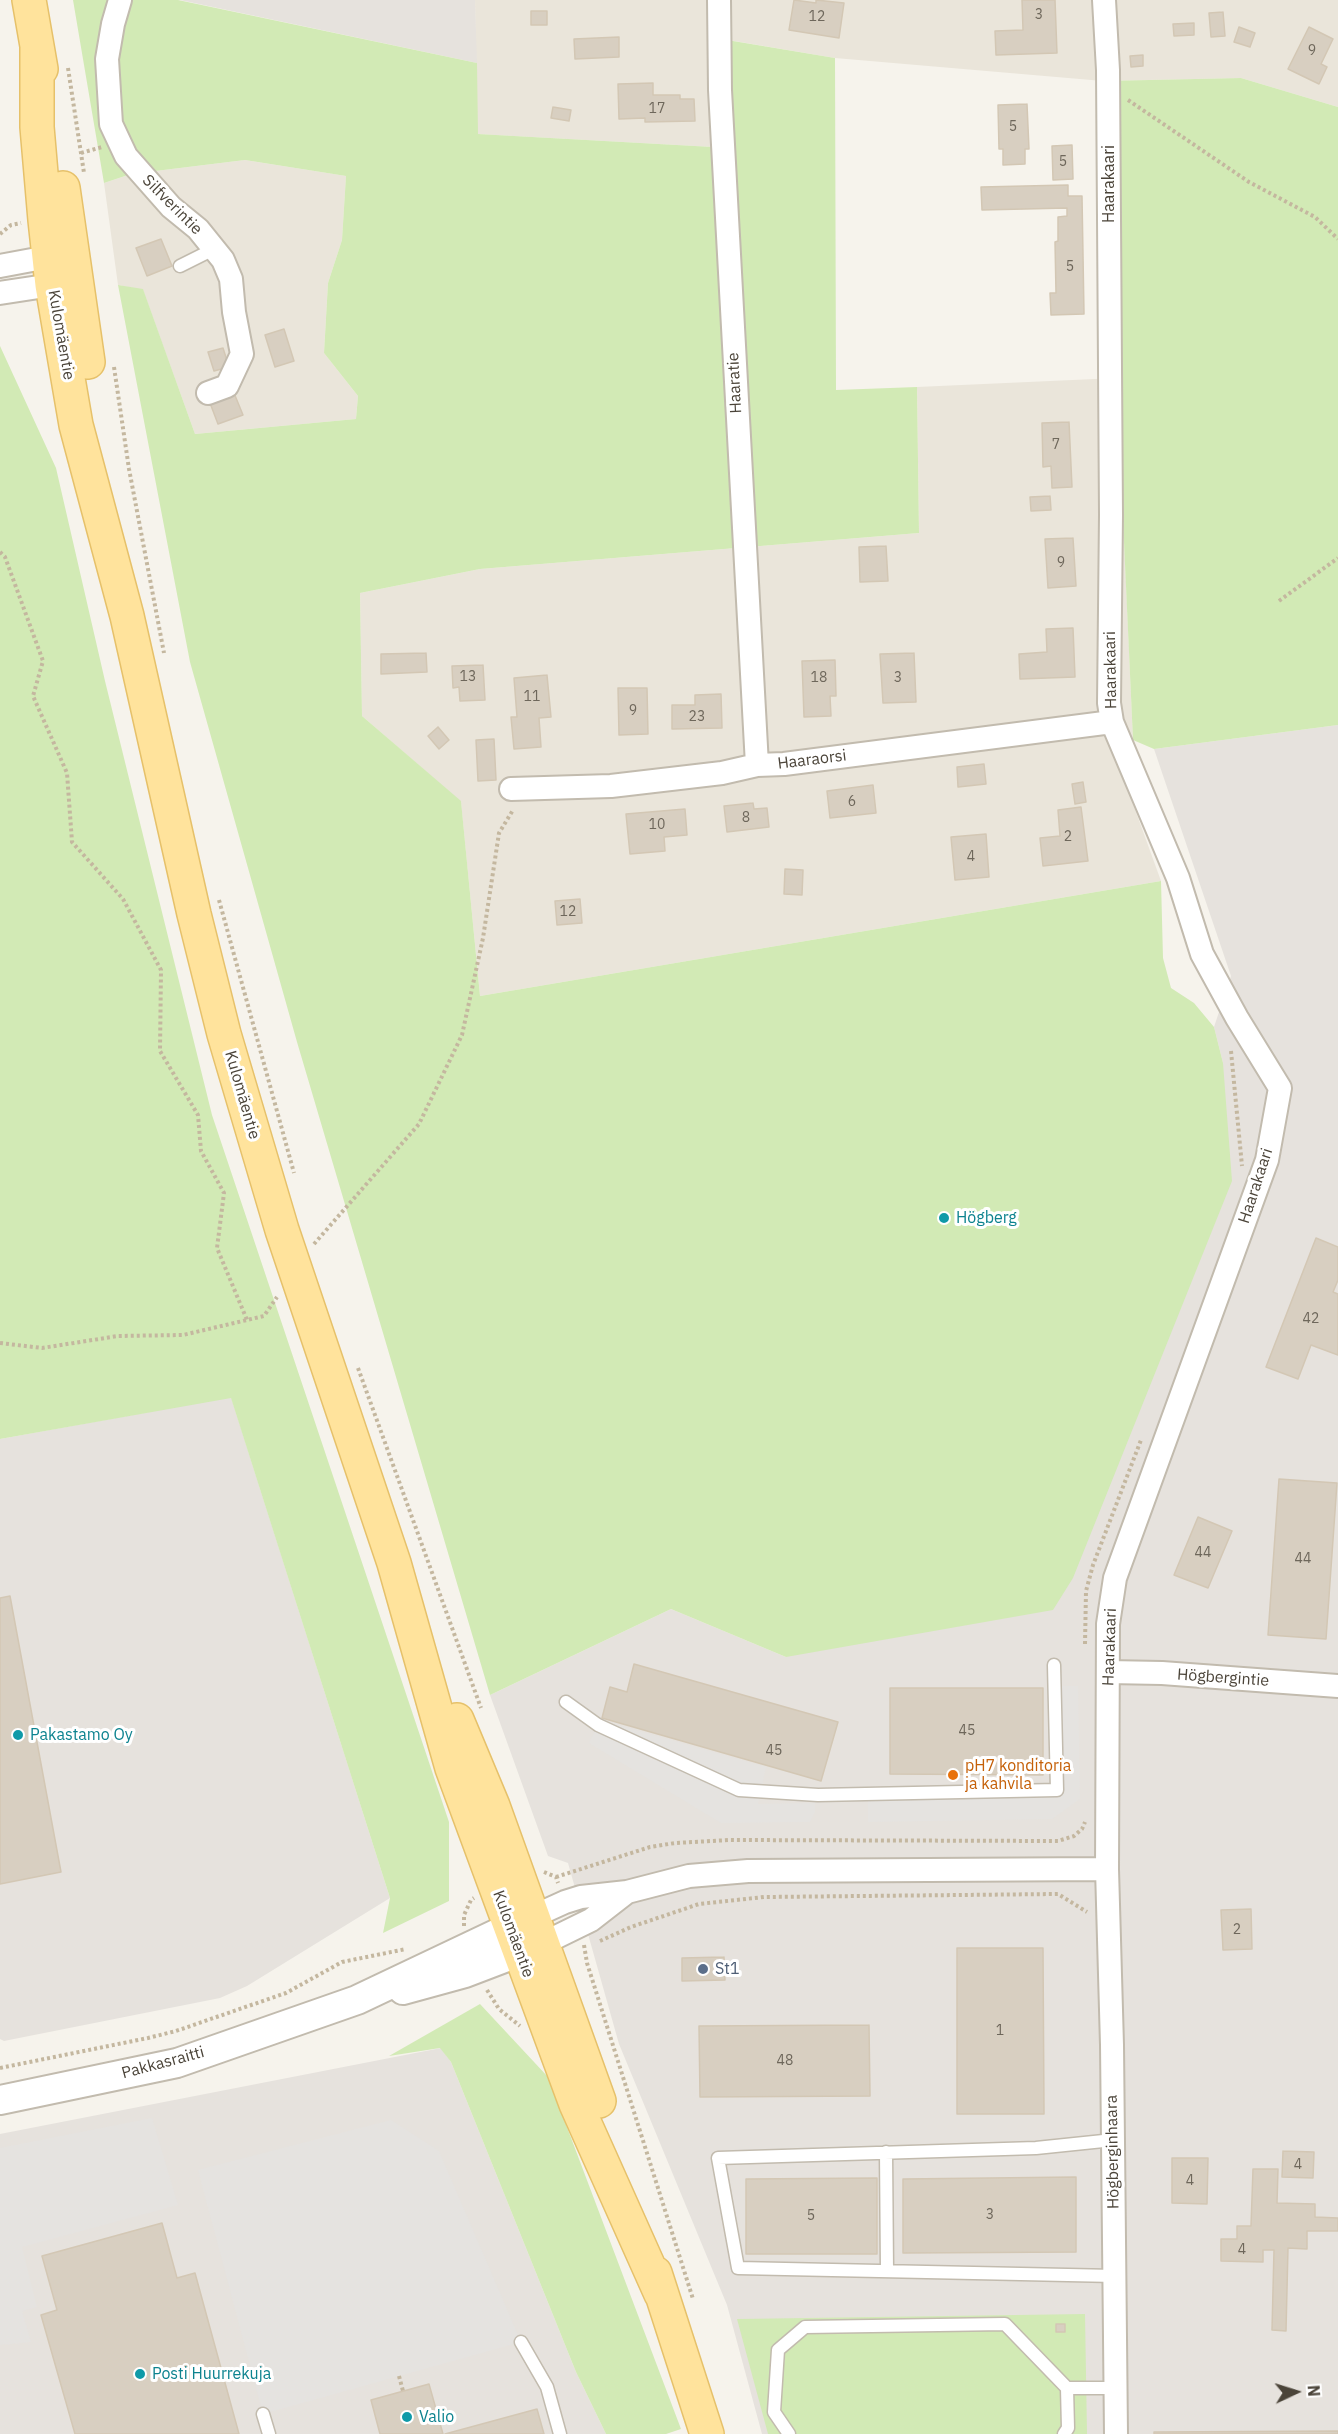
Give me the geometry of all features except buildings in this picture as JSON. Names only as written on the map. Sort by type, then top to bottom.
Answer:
[{"type":"main road","name":"Kulomäentie","points":[[29,0],[52,53],[58,270],[127,616],[191,903],[224,1034],[282,1230],[394,1563],[452,1768],[597,2094],[707,2434]]},
{"type":"street","name":"Silfverintie","points":[[120,0],[107,59],[111,124],[126,156],[171,207],[198,229],[223,260],[231,279],[234,312],[242,354],[227,386],[208,393]]},
{"type":"street","name":"Haaratie","points":[[719,0],[720,90],[757,765]]},
{"type":"street","name":"Haarakaari","points":[[1104,0],[1108,86],[1111,515],[1109,703],[1112,722],[1178,878],[1202,954],[1280,1088],[1268,1160],[1115,1578],[1108,1624],[1107,1869]]},
{"type":"street","points":[[0,266],[58,270]]},
{"type":"street","points":[[0,293],[58,270]]},
{"type":"street","name":"Haaraorsi","points":[[519,789],[611,786],[722,773],[757,765],[784,764],[1112,722]]},
{"type":"street","name":"Högbergintie","points":[[1108,1672],[1162,1673],[1338,1686]]},
{"type":"street","points":[[526,1935],[565,1902],[581,1897],[627,1892],[689,1876],[748,1871],[1107,1869]]},
{"type":"street","name":"Högberginhaara","points":[[1107,1869],[1116,2434]]},
{"type":"street","points":[[526,1935],[575,1930],[627,1892]]},
{"type":"street","name":"Pakkasraitti","points":[[0,2100],[177,2063],[357,2000],[526,1935]]},
{"type":"lane","points":[[180,266],[213,249]]},
{"type":"lane","points":[[567,1702],[598,1725],[739,1790],[818,1795],[1057,1790],[1054,1665]]},
{"type":"lane","points":[[1113,2140],[1036,2148],[718,2158],[738,2268],[1115,2276]]},
{"type":"lane","points":[[886,2152],[887,2271]]},
{"type":"lane","points":[[789,2434],[774,2412],[778,2350],[805,2327],[1005,2324],[1067,2388],[1068,2428],[1064,2434]]},
{"type":"lane","points":[[521,2342],[547,2387],[560,2434]]},
{"type":"lane","points":[[1067,2388],[1116,2388]]},
{"type":"lane","points":[[263,2414],[269,2434]]},
{"type":"path","points":[[52,53],[86,184]]},
{"type":"path","points":[[1108,86],[1249,182],[1315,217],[1338,239]]},
{"type":"path","points":[[113,365],[129,469],[165,656]]},
{"type":"path","points":[[0,552],[5,557],[43,661],[33,696],[67,773],[72,842],[123,899],[161,970],[160,1051],[198,1115],[201,1152],[224,1193],[217,1248],[247,1320]]},
{"type":"path","points":[[1280,601],[1338,558]]},
{"type":"path","points":[[314,1244],[419,1124],[462,1035],[483,938],[499,833],[519,789]]},
{"type":"path","points":[[218,894],[295,1176]]},
{"type":"path","points":[[1230,1046],[1243,1170]]},
{"type":"path","points":[[311,1233],[316,1253]]},
{"type":"path","points":[[0,1343],[42,1348],[118,1336],[183,1335],[264,1316]]},
{"type":"path","points":[[357,1364],[482,1709]]},
{"type":"path","points":[[1085,1646],[1086,1591],[1093,1564],[1144,1431]]},
{"type":"path","points":[[556,1878],[650,1846],[675,1843],[753,1840],[1058,1841],[1074,1836],[1082,1829],[1086,1821]]},
{"type":"path","points":[[541,1870],[556,1878],[565,1902]]},
{"type":"path","points":[[595,1943],[631,1927],[699,1904],[764,1897],[1058,1894],[1087,1911],[1089,1922]]},
{"type":"path","points":[[575,1930],[586,1947],[587,1964],[693,2300]]},
{"type":"path","points":[[399,2376],[404,2391]]},
{"type":"shaded area","points":[[180,0],[475,0],[477,63]]},
{"type":"shaded area","points":[[475,0],[1338,0],[1338,107],[1241,78],[1103,81],[835,58],[728,40],[731,148],[477,134]]},
{"type":"shaded area","points":[[245,160],[346,176],[342,240],[328,283],[324,353],[358,396],[356,419],[195,434],[143,290],[118,285],[104,183],[131,174]]},
{"type":"shaded area","points":[[1117,378],[1133,740],[1112,746],[1161,881],[480,996],[461,802],[362,716],[360,593],[480,569],[919,533],[917,387]]},
{"type":"shaded area","points":[[1338,725],[1338,2434],[762,2434],[727,2305],[619,2044],[568,1863],[548,1856],[490,1695],[671,1609],[786,1657],[1223,1063],[1214,1027],[1231,976],[1154,749]]},
{"type":"shaded area","points":[[231,1397],[390,1898],[247,1986],[220,1998],[4,2041],[0,2039],[0,1439]]},
{"type":"shaded area","points":[[1055,1686],[1078,1686],[1080,1799],[1052,1819],[868,1822],[868,1793],[1057,1789]]},
{"type":"shaded area","points":[[600,1720],[766,1767],[758,1804],[815,1803],[815,1812],[810,1822],[721,1823],[589,1743]]},
{"type":"shaded area","points":[[441,2048],[451,2062],[576,2372],[606,2434],[0,2434],[0,2134]]},
{"type":"shaded area","points":[[152,2118],[178,2205],[22,2247],[37,2307],[22,2311],[31,2342],[0,2345],[0,2148]]},
{"type":"shaded area","points":[[391,2120],[439,2151],[521,2342],[263,2414],[198,2170]]},
{"type":"green space","points":[[73,0],[178,0],[477,63],[478,134],[731,148],[727,40],[835,58],[836,390],[917,387],[919,533],[480,569],[360,593],[362,716],[461,801],[480,996],[1161,881],[1163,958],[1171,988],[1194,1003],[1214,1027],[1223,1063],[1232,1181],[1073,1578],[1053,1610],[786,1657],[671,1609],[490,1695],[297,1042],[190,662],[118,285],[143,289],[195,434],[356,419],[358,396],[324,353],[328,283],[342,240],[346,176],[245,160],[131,174],[104,183]]},
{"type":"green space","points":[[1241,78],[1338,107],[1338,725],[1154,749],[1133,740],[1103,81]]},
{"type":"green space","points":[[0,346],[56,468],[105,681],[212,1115],[449,1822],[449,1901],[383,1933],[390,1898],[231,1398],[0,1439]]},
{"type":"green space","points":[[480,2004],[548,2077],[681,2429],[666,2434],[606,2434],[576,2372],[451,2062],[440,2048],[389,2056]]},
{"type":"green space","points":[[1085,2314],[1087,2434],[768,2434],[737,2319]]},
{"type":"place","name":"Högberg","points":[[944,1218]]},
{"type":"place","name":"Pakastamo Oy","points":[[18,1735]]},
{"type":"place","name":"pH7 konditoria ja kahvila","points":[[953,1775]]},
{"type":"place","name":"St1","points":[[703,1969]]},
{"type":"place","name":"Posti Huurrekuja","points":[[140,2374]]},
{"type":"place","name":"Valio","points":[[407,2417]]}]
